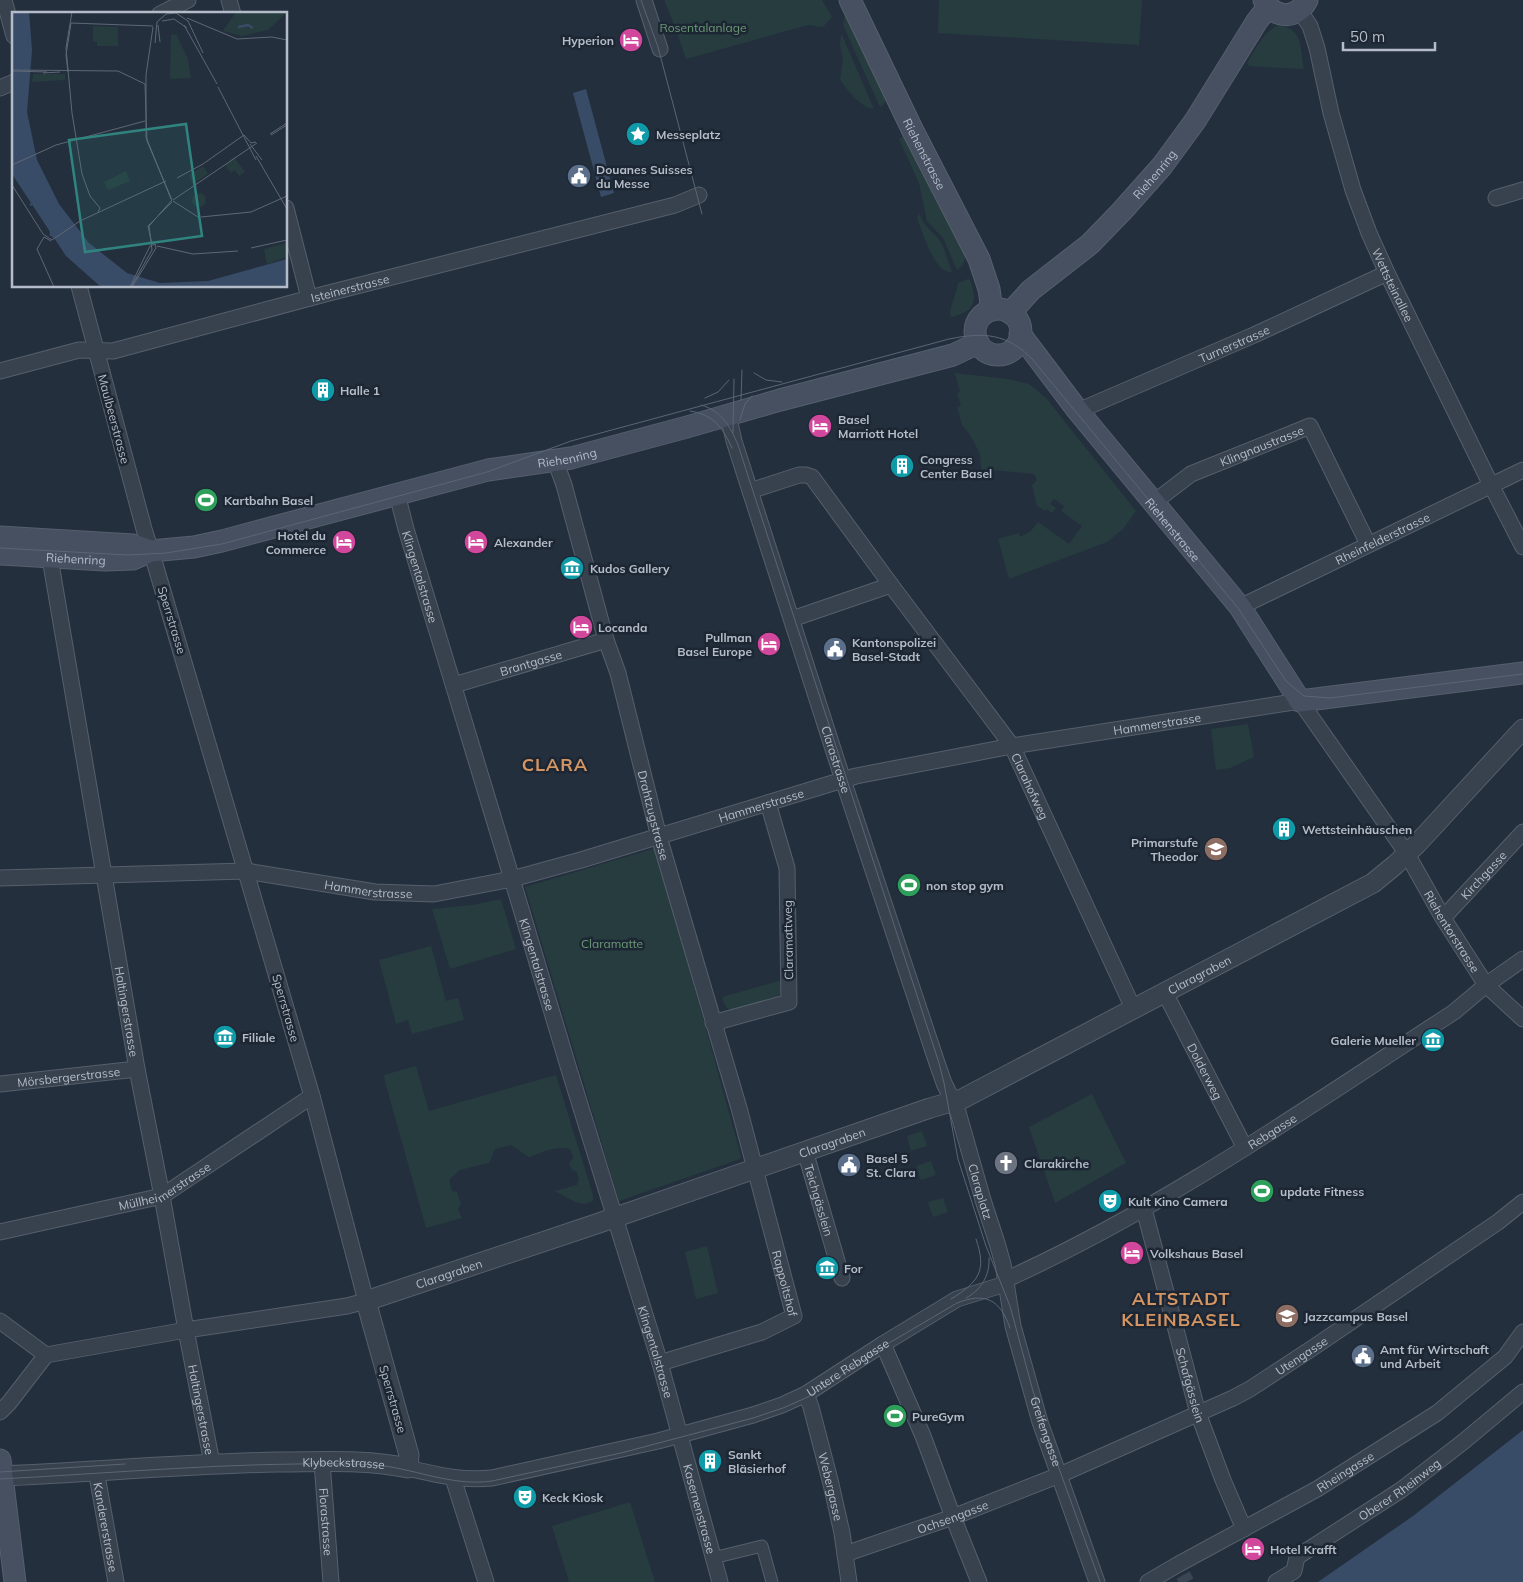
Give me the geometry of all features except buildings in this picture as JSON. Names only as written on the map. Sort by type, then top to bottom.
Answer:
[{"type":"main road","name":"Riehenstrasse","points":[[850,0],[912,129],[978,259],[988,289],[1001,311]]},
{"type":"main road","name":"Riehenring","points":[[0,554],[50,558],[133,560],[151,551],[222,541],[488,470],[571,458],[687,428],[728,414],[953,355],[978,343],[975,334],[977,322],[986,312],[1001,311],[1030,290],[1090,244],[1122,211],[1162,166],[1195,121],[1266,4]]},
{"type":"main road","name":"Wettsteinallee","points":[[1266,4],[1273,12],[1284,15],[1290,15],[1303,5]]},
{"type":"main road","points":[[998,354],[1010,351],[1016,345],[1020,334],[1018,322],[1001,311]]},
{"type":"main road","name":"Riehenstrasse","points":[[1020,334],[1078,411],[1240,607],[1300,701]]},
{"type":"main road","points":[[978,343],[986,351],[1041,362]]},
{"type":"main road","name":"Riehenring","points":[[0,537],[124,544],[151,551]]},
{"type":"main road","name":"Hammerstrasse","points":[[1300,701],[1523,673]]},
{"type":"main road","points":[[1,1470],[15,1582]]},
{"type":"street","points":[[4,0],[12,29]]},
{"type":"street","points":[[164,12],[188,0]]},
{"type":"street","points":[[644,0],[660,49]]},
{"type":"street","name":"Wettsteinallee","points":[[1303,5],[1318,48],[1331,113],[1353,190],[1369,233],[1491,486],[1523,547]]},
{"type":"street","points":[[0,88],[12,83]]},
{"type":"street","points":[[1496,198],[1523,190]]},
{"type":"street","name":"Isteinerstrasse","points":[[0,371],[79,350],[113,351],[310,298],[675,205],[699,195]]},
{"type":"street","points":[[288,216],[310,298]]},
{"type":"street","name":"Turnerstrasse","points":[[1078,411],[1254,335],[1387,273]]},
{"type":"street","name":"Maulbeerstrasse","points":[[80,288],[151,551]]},
{"type":"street","name":"Clarastrasse","points":[[728,414],[734,441],[843,780],[939,1070],[953,1102]]},
{"type":"street","name":"Klingnaustrasse","points":[[1153,503],[1191,474],[1310,426],[1368,544]]},
{"type":"street","name":"Drahtzugstrasse","points":[[555,460],[564,485],[606,640],[620,682],[660,837],[755,1168]]},
{"type":"street","name":"Rheinfelderstrasse","points":[[1240,607],[1523,470]]},
{"type":"street","name":"Clarahofweg","points":[[750,491],[799,475],[812,477],[1012,746],[1133,1008]]},
{"type":"street","name":"Klingentalstrasse","points":[[397,494],[568,1066],[660,1363],[679,1436]]},
{"type":"street","name":"Sperrstrasse","points":[[151,551],[312,1096],[409,1455],[408,1468]]},
{"type":"street","name":"Haltingerstrasse","points":[[50,558],[137,1069],[212,1463]]},
{"type":"street","points":[[792,619],[891,585]]},
{"type":"street","name":"Brantgasse","points":[[454,684],[606,640]]},
{"type":"street","name":"Hammerstrasse","points":[[0,878],[246,871],[375,892],[434,894],[512,879],[660,837],[843,780],[1012,746],[1300,701]]},
{"type":"street","name":"Riehentorstrasse","points":[[1300,701],[1394,834],[1486,985],[1523,1019]]},
{"type":"street","name":"Claragraben","points":[[46,1355],[186,1330],[347,1306],[366,1301],[930,1108],[962,1099],[1373,883],[1407,854],[1523,729]]},
{"type":"street","name":"Claramattweg","points":[[713,1023],[789,1002],[787,868],[768,803]]},
{"type":"street","name":"Kirchgasse","points":[[1444,918],[1523,832]]},
{"type":"street","name":"Rebgasse","points":[[1005,1280],[1040,1264],[1144,1209],[1245,1148],[1454,1012],[1486,985],[1523,959]]},
{"type":"street","name":"Dolderweg","points":[[1165,993],[1245,1148]]},
{"type":"street","name":"Mörsbergerstrasse","points":[[0,1084],[137,1069]]},
{"type":"street","name":"Müllheimerstrasse","points":[[0,1232],[162,1196],[312,1096]]},
{"type":"street","name":"Claraplatz","points":[[953,1102],[958,1112],[997,1243],[1005,1280]]},
{"type":"street","name":"Teichgässlein","points":[[805,1151],[842,1278]]},
{"type":"street","name":"Rappoltshof","points":[[660,1363],[762,1332],[794,1316],[755,1168]]},
{"type":"street","name":"Utengasse","points":[[1059,1475],[1250,1388],[1490,1227],[1523,1202]]},
{"type":"street","name":"Schafgässlein","points":[[1144,1209],[1198,1413],[1244,1529]]},
{"type":"street","name":"Untere Rebgasse","points":[[679,1436],[767,1411],[806,1394],[957,1299],[1002,1285],[1005,1280]]},
{"type":"street","name":"Greifengasse","points":[[1005,1280],[1012,1326],[1040,1422],[1096,1582]]},
{"type":"street","points":[[0,1321],[46,1355],[9,1404],[0,1412]]},
{"type":"street","name":"Rheingasse","points":[[1148,1582],[1180,1570],[1244,1529],[1317,1489],[1437,1413],[1505,1357],[1523,1332]]},
{"type":"street","points":[[883,1344],[923,1436],[979,1582]]},
{"type":"street","name":"Oberer Rheinweg","points":[[1276,1582],[1294,1571],[1297,1557],[1401,1490],[1523,1392]]},
{"type":"street","name":"Webergasse","points":[[806,1394],[831,1484],[850,1582]]},
{"type":"street","name":"Klybeckstrasse","points":[[1,1470],[96,1470],[212,1463],[373,1463],[472,1480],[492,1478],[679,1436]]},
{"type":"street","name":"Kasernenstrasse","points":[[679,1436],[720,1582]]},
{"type":"street","name":"Florastrasse","points":[[322,1462],[332,1582]]},
{"type":"street","name":"Kandererstrasse","points":[[96,1470],[116,1582]]},
{"type":"street","name":"Ochsengasse","points":[[845,1554],[953,1517],[1059,1475]]},
{"type":"street","points":[[453,1478],[486,1582]]},
{"type":"street","points":[[713,1558],[762,1546],[772,1582]]},
{"type":"green space","name":"Rosentalanlage","points":[[664,0],[822,0],[832,17],[823,27],[808,25],[686,59]]},
{"type":"green space","points":[[939,0],[1142,0],[1139,45],[938,33]]},
{"type":"green space","points":[[845,14],[886,98],[885,103],[880,107],[843,25]]},
{"type":"green space","points":[[1279,25],[1287,27],[1297,36],[1301,47],[1304,69],[1249,66],[1247,63],[1260,41],[1273,28]]},
{"type":"green space","points":[[841,35],[874,109],[859,102],[840,79],[843,60],[840,45]]},
{"type":"green space","points":[[904,136],[965,252],[964,262],[957,270],[943,238],[927,221],[919,183],[899,139]]},
{"type":"green space","points":[[919,214],[925,225],[939,239],[943,246],[952,272],[940,267],[935,260],[917,218]]},
{"type":"green space","points":[[968,279],[974,294],[973,304],[966,312],[952,317],[950,316],[951,309],[958,283]]},
{"type":"green space","points":[[955,373],[1008,379],[1029,384],[1046,398],[1136,511],[1123,529],[1107,542],[1009,579],[998,539],[1019,533],[1020,537],[1031,531],[1038,522],[1069,544],[1082,526],[1061,511],[1064,506],[1054,499],[1050,504],[1056,508],[1052,513],[1047,509],[1045,511],[1037,506],[1032,485],[1037,480],[1034,474],[981,469],[980,455],[970,435],[962,425],[957,407],[961,406],[957,393],[960,392]]},
{"type":"green space","points":[[1248,724],[1254,757],[1230,768],[1216,770],[1211,729]]},
{"type":"green space","name":"Claramatte","points":[[656,848],[741,1156],[740,1159],[619,1201],[525,887]]},
{"type":"green space","points":[[501,899],[516,949],[450,969],[432,909],[472,905]]},
{"type":"green space","points":[[431,946],[446,1001],[458,998],[464,1020],[412,1034],[408,1020],[396,1024],[379,960]]},
{"type":"green space","points":[[782,980],[781,993],[757,1006],[735,1011],[728,1009],[723,1001],[722,997]]},
{"type":"green space","points":[[416,1066],[429,1111],[556,1075],[593,1195],[593,1201],[584,1204],[575,1202],[555,1191],[577,1185],[579,1179],[577,1172],[572,1170],[569,1163],[573,1158],[571,1150],[561,1148],[544,1151],[529,1157],[511,1145],[495,1149],[489,1163],[460,1170],[449,1180],[452,1191],[457,1192],[461,1204],[458,1209],[462,1218],[426,1228],[384,1075]]},
{"type":"green space","points":[[1092,1094],[1126,1163],[1055,1203],[1029,1127]]},
{"type":"green space","points":[[922,1131],[927,1146],[911,1151],[907,1136]]},
{"type":"green space","points":[[931,1161],[936,1175],[921,1180],[916,1166]]},
{"type":"green space","points":[[943,1198],[948,1212],[933,1217],[928,1202]]},
{"type":"green space","points":[[707,1246],[718,1293],[696,1299],[685,1252]]},
{"type":"green space","points":[[630,1502],[655,1582],[569,1582],[552,1526]]},
{"type":"water","points":[[586,89],[614,193],[601,197],[573,93]]},
{"type":"water","points":[[1523,1430],[1523,1582],[1318,1582],[1413,1516]]},
{"type":"tunnel","points":[[1183,1575],[1187,1582]]},
{"type":"tram line","points":[[641,0],[658,47],[702,214]]},
{"type":"tram line","points":[[0,548],[128,555],[166,553],[222,544],[487,472],[571,441],[949,339],[984,335],[1014,344],[1033,360],[1238,608],[1286,681],[1304,696],[1330,698],[1523,674]]},
{"type":"tram line","points":[[741,400],[742,370]]},
{"type":"tram line","points":[[754,373],[766,380],[782,382]]},
{"type":"tram line","points":[[733,433],[734,379]]},
{"type":"tram line","points":[[705,398],[718,392],[729,380]]},
{"type":"tram line","points":[[740,420],[745,404],[752,396]]},
{"type":"tram line","points":[[701,405],[720,415],[732,432],[738,445],[939,1063],[958,1159],[986,1246],[1010,1306],[1047,1435],[1100,1582]]},
{"type":"tram line","points":[[690,411],[705,415],[716,423],[725,434],[732,448]]},
{"type":"tram line","points":[[951,1299],[968,1287],[978,1275],[981,1259],[976,1239]]},
{"type":"tram line","points":[[966,1298],[984,1282],[988,1271],[989,1258]]},
{"type":"tram line","points":[[0,1479],[218,1466],[350,1464],[391,1467],[466,1482],[492,1481],[621,1453],[753,1418],[783,1408],[808,1397],[884,1346],[957,1303],[967,1300],[976,1298],[990,1300],[1001,1310],[1010,1328]]},
{"type":"tram line","points":[[0,1472],[125,1464]]},
{"type":"place","name":"Hyperion","points":[[631,40]]},
{"type":"place","name":"Messeplatz","points":[[638,134]]},
{"type":"place","name":"Douanes Suisses du Messe","points":[[579,176]]},
{"type":"place","name":"Halle 1","points":[[323,390]]},
{"type":"place","name":"Basel Marriott Hotel","points":[[820,426]]},
{"type":"place","name":"Congress Center Basel","points":[[902,466]]},
{"type":"place","name":"Kartbahn Basel","points":[[206,500]]},
{"type":"place","name":"Hotel du Commerce","points":[[344,542]]},
{"type":"place","name":"Alexander","points":[[476,542]]},
{"type":"place","name":"Kudos Gallery","points":[[572,568]]},
{"type":"place","name":"Locanda","points":[[581,627]]},
{"type":"place","name":"Pullman Basel Europe","points":[[769,644]]},
{"type":"place","name":"Kantonspolizei Basel-Stadt","points":[[835,649]]},
{"type":"place","name":"Wettsteinhäuschen","points":[[1284,829]]},
{"type":"place","name":"Primarstufe Theodor","points":[[1216,849]]},
{"type":"place","name":"non stop gym","points":[[909,885]]},
{"type":"place","name":"Filiale","points":[[225,1037]]},
{"type":"place","name":"Galerie Mueller","points":[[1433,1040]]},
{"type":"place","name":"Clarakirche","points":[[1006,1163]]},
{"type":"place","name":"Basel 5 St. Clara","points":[[849,1165]]},
{"type":"place","name":"update Fitness","points":[[1262,1191]]},
{"type":"place","name":"Kult Kino Camera","points":[[1110,1201]]},
{"type":"place","name":"Volkshaus Basel","points":[[1132,1253]]},
{"type":"place","name":"For","points":[[827,1268]]},
{"type":"place","name":"Jazzcampus Basel","points":[[1287,1316]]},
{"type":"place","name":"Amt für Wirtschaft und Arbeit","points":[[1363,1356]]},
{"type":"place","name":"PureGym","points":[[895,1416]]},
{"type":"place","name":"Sankt Bläsierhof","points":[[710,1461]]},
{"type":"place","name":"Keck Kiosk","points":[[525,1497]]},
{"type":"place","name":"Hotel Krafft","points":[[1253,1549]]},
{"type":"district","name":"CLARA","points":[[555,764]]},
{"type":"district","name":"ALTSTADT KLEINBASEL","points":[[1181,1308]]}]
